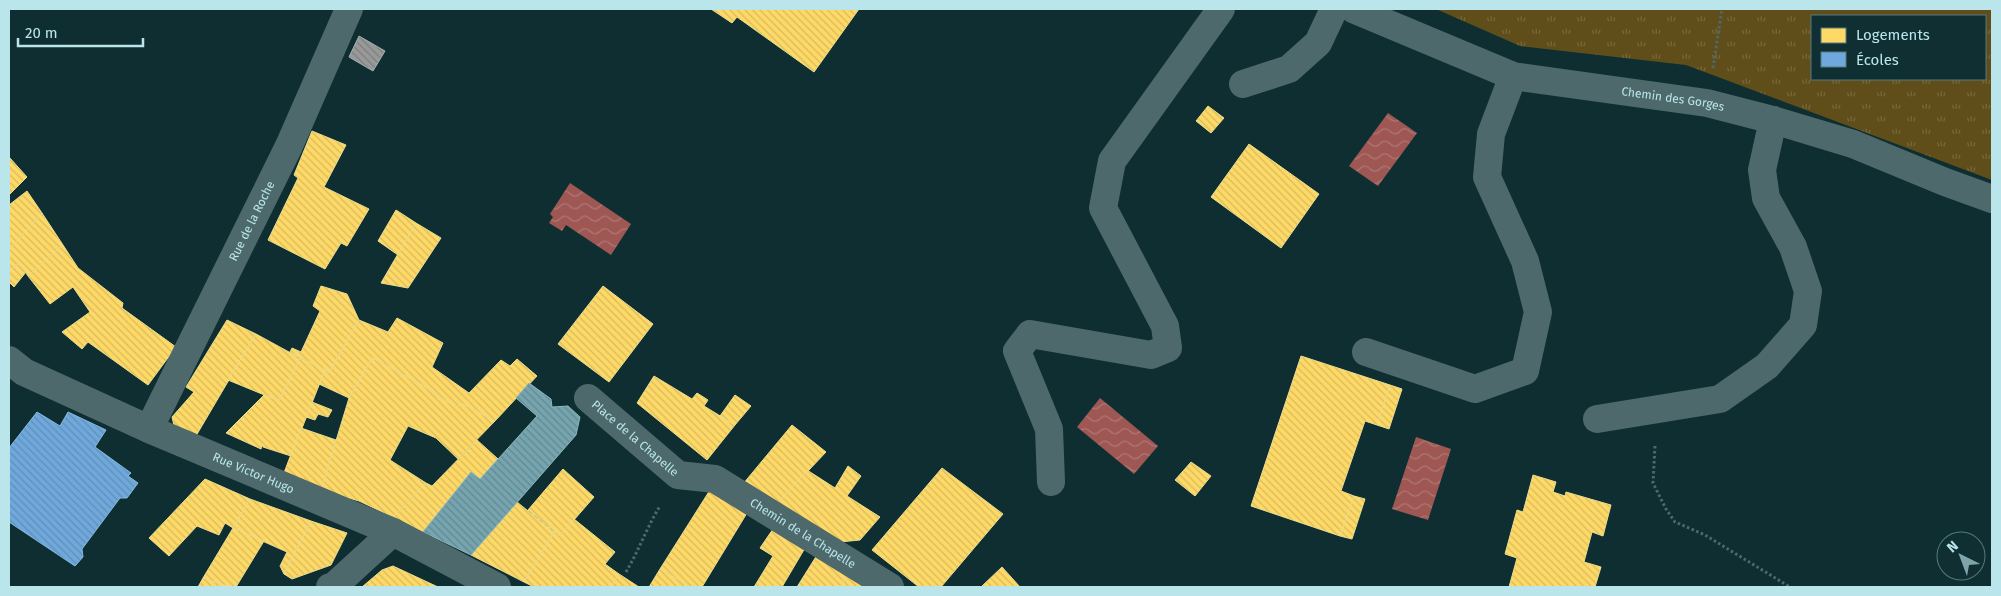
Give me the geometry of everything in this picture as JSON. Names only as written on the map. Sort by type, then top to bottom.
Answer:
[{"type":"street","name":"Rue de la Roche","points":[[149,429],[289,146],[349,9]]},
{"type":"street","points":[[1051,482],[1049,430],[1017,351],[1030,334],[1150,355],[1168,348],[1165,326],[1103,208],[1112,161],[1221,9]]},
{"type":"street","points":[[1243,84],[1289,69],[1318,43],[1334,9]]},
{"type":"street","name":"Chemin des Gorges","points":[[1353,9],[1514,76],[1707,104],[1773,120],[1853,144],[1992,199]]},
{"type":"street","points":[[1366,352],[1475,389],[1526,371],[1538,312],[1525,261],[1487,177],[1491,134],[1514,76]]},
{"type":"street","points":[[1597,419],[1720,398],[1767,366],[1803,325],[1808,291],[1793,247],[1766,198],[1762,170],[1773,120]]},
{"type":"street","name":"Rue Victor Hugo","points":[[9,360],[24,372],[149,429],[393,532],[497,587]]},
{"type":"street","name":"Place de la Chapelle","points":[[588,398],[678,475],[715,479]]},
{"type":"street","name":"Chemin de la Chapelle","points":[[715,479],[890,587]]},
{"type":"street","points":[[330,587],[334,586],[393,532]]},
{"type":"path","points":[[1707,104],[1722,9]]},
{"type":"path","points":[[1656,409],[1653,483],[1666,510],[1675,522],[1705,535],[1790,587]]},
{"type":"path","points":[[626,572],[639,549],[647,527],[678,475]]},
{"type":"green space","points":[[1436,9],[1992,9],[1992,180],[1686,65],[1520,46]]},
{"type":"water","points":[[1388,113],[1417,133],[1378,186],[1349,166]]},
{"type":"water","points":[[570,183],[631,224],[611,255],[566,225],[562,231],[549,223],[553,217],[550,214]]},
{"type":"water","points":[[1100,398],[1158,446],[1134,474],[1077,427]]},
{"type":"water","points":[[1416,437],[1451,449],[1428,520],[1392,509]]},
{"type":"building: Logements","points":[[711,9],[859,9],[814,72],[737,17],[732,23]]},
{"type":"building: Logements","points":[[1208,106],[1224,118],[1211,133],[1196,121]]},
{"type":"building: Logements","points":[[312,131],[346,145],[324,187],[369,209],[347,246],[341,243],[325,269],[268,240],[298,178],[294,175]]},
{"type":"building: Logements","points":[[1249,144],[1319,194],[1281,248],[1211,197]]},
{"type":"building: Logements","points":[[9,157],[27,177],[9,195]]},
{"type":"building: Logements","points":[[27,191],[42,213],[9,250],[9,205]]},
{"type":"building: Logements","points":[[396,210],[416,223],[398,255],[378,241]]},
{"type":"building: Logements","points":[[42,213],[63,245],[28,276],[19,263],[9,272],[9,250]]},
{"type":"building: Logements","points":[[416,223],[441,238],[408,288],[381,283]]},
{"type":"building: Logements","points":[[63,245],[78,268],[123,303],[122,308],[176,347],[148,385],[88,342],[82,349],[62,332],[90,312],[73,287],[50,304],[28,276]]},
{"type":"building: Logements","points":[[19,263],[26,272],[14,287],[9,282],[9,272]]},
{"type":"building: Logements","points":[[321,286],[347,294],[359,320],[329,373],[290,352],[292,348],[301,352],[320,311],[313,306]]},
{"type":"building: Logements","points":[[603,286],[653,324],[609,382],[558,344]]},
{"type":"building: Logements","points":[[397,318],[443,343],[432,367],[469,393],[501,360],[510,366],[517,359],[537,376],[495,421],[461,403],[456,408],[422,385],[372,358],[349,398],[319,384],[325,370],[329,373],[359,320],[388,332]]},
{"type":"building: Logements","points":[[227,320],[256,334],[193,441],[176,434],[172,417],[194,392],[186,387]]},
{"type":"building: Logements","points":[[256,334],[300,358],[279,401],[228,380]]},
{"type":"building: Logements","points":[[1301,356],[1390,385],[1377,425],[1365,421],[1341,491],[1354,496],[1340,536],[1251,506]]},
{"type":"building: Logements","points":[[300,358],[325,370],[291,456],[263,447],[263,444],[261,449],[226,433],[264,395],[279,401]]},
{"type":"building: Logements","points":[[372,358],[422,385],[456,408],[461,403],[495,421],[458,459],[436,438],[408,426],[390,460],[426,483],[393,517],[359,501],[321,490],[349,398]]},
{"type":"building: Logements","points":[[654,376],[692,399],[697,393],[708,400],[704,406],[735,425],[707,460],[637,403]]},
{"type":"building: Logements","points":[[1390,385],[1402,389],[1389,429],[1377,425]]},
{"type":"building: Logements","points":[[735,395],[751,406],[735,425],[720,416]]},
{"type":"building: Logements","points":[[312,402],[332,410],[328,417],[318,414],[315,420],[306,417]]},
{"type":"building: Logements","points":[[792,425],[826,452],[776,505],[743,484]]},
{"type":"building: Logements","points":[[301,428],[336,440],[321,490],[282,478]]},
{"type":"building: Logements","points":[[477,440],[498,459],[480,479],[471,472],[423,532],[393,517],[426,483],[432,486]]},
{"type":"building: Logements","points":[[1191,462],[1211,476],[1195,496],[1175,480]]},
{"type":"building: Logements","points":[[848,466],[861,476],[847,496],[880,517],[860,540],[840,542],[776,505],[807,470],[835,488]]},
{"type":"building: Logements","points":[[942,468],[1003,514],[941,587],[919,587],[872,550]]},
{"type":"building: Logements","points":[[563,469],[594,497],[560,536],[528,510]]},
{"type":"building: Logements","points":[[1533,475],[1556,482],[1553,492],[1565,496],[1566,492],[1611,505],[1603,536],[1592,532],[1584,562],[1601,567],[1595,587],[1509,587],[1517,558],[1505,554],[1517,510],[1523,512]]},
{"type":"building: Logements","points":[[205,479],[250,499],[233,528],[225,523],[219,535],[197,526],[169,556],[149,538]]},
{"type":"building: Logements","points":[[710,490],[747,513],[702,587],[691,587],[660,569]]},
{"type":"building: Logements","points":[[1354,496],[1365,499],[1352,539],[1340,536]]},
{"type":"building: Logements","points":[[250,499],[311,521],[284,574],[280,566],[287,552],[233,528]]},
{"type":"building: Logements","points":[[517,502],[554,532],[524,582],[471,555]]},
{"type":"building: Logements","points":[[574,519],[615,552],[605,564],[619,574],[611,587],[534,587],[524,582],[554,532],[560,536]]},
{"type":"building: Logements","points":[[311,521],[347,533],[331,565],[292,579],[284,574]]},
{"type":"building: Logements","points":[[233,528],[264,541],[236,587],[230,587],[203,578]]},
{"type":"building: Logements","points":[[773,529],[805,548],[782,587],[754,587],[773,556],[760,548]]},
{"type":"building: Logements","points":[[817,555],[848,574],[840,587],[797,587]]},
{"type":"building: Logements","points":[[393,566],[438,587],[362,587],[382,570]]},
{"type":"building: Logements","points":[[1002,567],[1020,587],[981,587]]},
{"type":"building: Logements","points":[[660,569],[691,587],[649,587]]},
{"type":"building: Logements","points":[[619,574],[639,587],[611,587]]},
{"type":"building: Logements","points":[[848,574],[869,587],[840,587]]},
{"type":"building: Logements","points":[[203,578],[230,587],[198,587]]},
{"type":"building: Écoles","points":[[37,412],[60,426],[68,412],[106,430],[95,447],[131,473],[128,476],[138,483],[127,498],[120,498],[82,549],[83,557],[75,566],[9,522],[9,448]]},
{"type":"building: Public","points":[[529,383],[551,399],[552,407],[568,406],[580,417],[576,435],[471,555],[423,532],[471,472],[480,479],[537,416],[516,398]]},
{"type":"building: Industrie","points":[[359,36],[385,51],[373,71],[349,57]]}]
